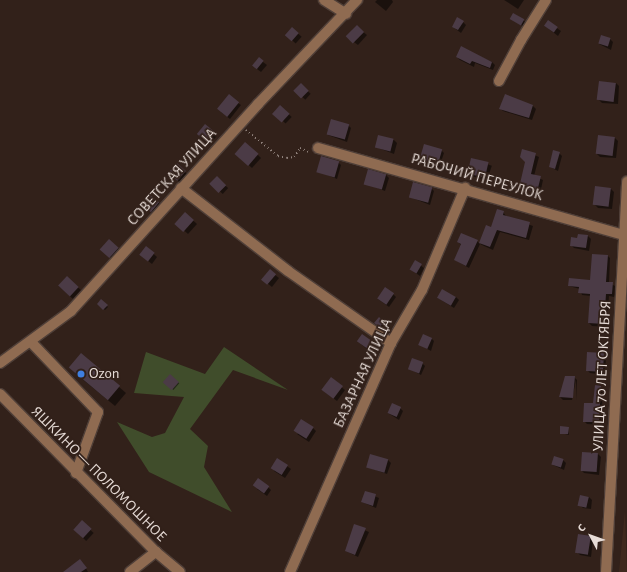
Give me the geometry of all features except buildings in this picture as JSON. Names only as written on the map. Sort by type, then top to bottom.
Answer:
[{"type":"street","points":[[324,0],[346,14]]},
{"type":"street","name":"СОВЕТСКАЯ УЛИЦА","points":[[0,363],[31,342],[71,311],[181,188],[240,124],[346,14],[357,0]]},
{"type":"street","points":[[499,81],[521,40],[546,0]]},
{"type":"street","name":"РАБОЧИЙ ПЕРЕУЛОК","points":[[318,148],[465,188],[626,236]]},
{"type":"street","name":"УЛИЦА 70 ЛЕТ ОКТЯБРЯ","points":[[606,572],[626,236],[627,182]]},
{"type":"street","points":[[181,188],[288,271],[391,343]]},
{"type":"street","name":"БАЗАРНАЯ УЛИЦА","points":[[290,572],[391,343],[422,290],[465,188]]},
{"type":"street","points":[[31,342],[98,412],[76,473]]},
{"type":"street","name":"ЯШКИНО — ПОЛОМОШНОЕ","points":[[0,394],[76,473],[156,552],[180,572]]},
{"type":"street","points":[[130,572],[156,552]]},
{"type":"path","points":[[240,124],[278,156],[288,158],[294,157],[300,148],[313,154],[318,148]]},
{"type":"shaded area","points":[[625,511],[627,572],[619,572]]},
{"type":"green space","points":[[224,347],[288,390],[233,370],[190,429],[208,446],[204,467],[232,512],[149,472],[117,422],[152,437],[165,433],[184,397],[134,393],[146,352],[205,374]]},
{"type":"place","name":"Ozon","points":[[81,374]]}]
